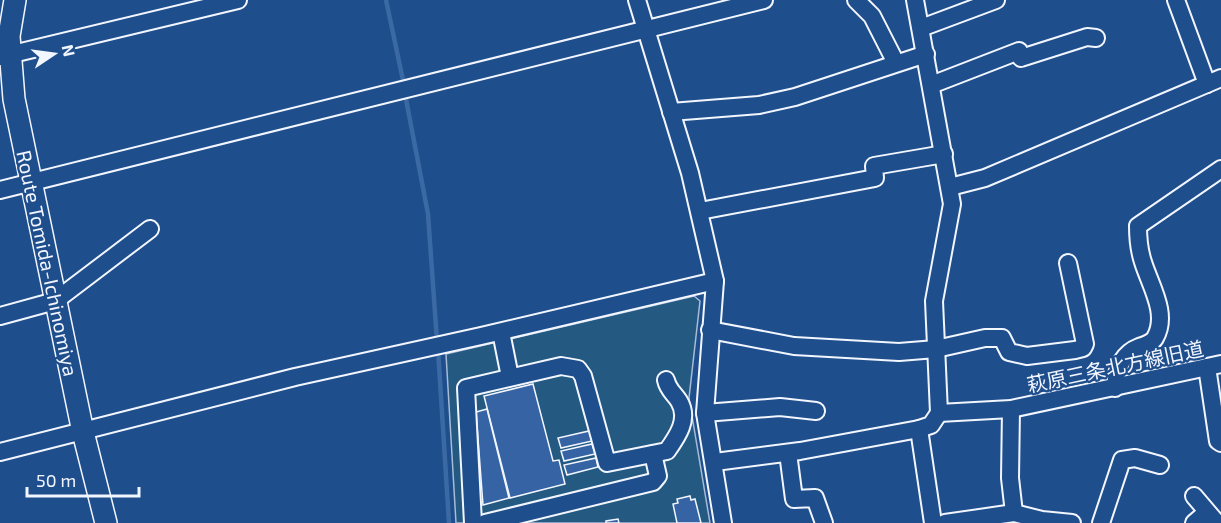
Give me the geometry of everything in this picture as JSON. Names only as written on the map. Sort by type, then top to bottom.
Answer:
[{"type":"main road","name":"Route Tomida-Ichinomiya","points":[[10,1],[6,56],[7,101],[31,182],[83,432],[106,523]]},
{"type":"street","points":[[6,56],[238,0]]},
{"type":"street","points":[[637,0],[700,211],[715,281],[705,413],[715,462],[723,523]]},
{"type":"street","points":[[0,190],[764,0]]},
{"type":"street","points":[[856,0],[873,16],[896,63]]},
{"type":"street","points":[[715,462],[788,453],[919,429],[931,425],[939,413],[934,301],[952,204],[915,0]]},
{"type":"street","points":[[921,28],[996,0]]},
{"type":"street","points":[[950,187],[985,178],[1214,81],[1176,0]]},
{"type":"street","points":[[931,85],[1019,51],[1022,58],[1087,37],[1096,38]]},
{"type":"street","points":[[670,112],[759,105],[795,97],[926,54]]},
{"type":"street","points":[[700,211],[875,178],[874,166],[944,154]]},
{"type":"street","points":[[1115,388],[1121,361],[1133,350],[1150,342],[1155,337],[1158,325],[1159,305],[1143,262],[1138,226],[1221,169]]},
{"type":"street","points":[[0,316],[55,301],[150,229]]},
{"type":"street","points":[[710,330],[829,350],[899,352],[936,349],[985,338],[1002,338],[1009,352],[1027,356],[1083,348],[1085,344],[1068,262]]},
{"type":"street","points":[[0,452],[295,377],[501,332],[715,281]]},
{"type":"street","points":[[501,332],[510,377]]},
{"type":"street","points":[[473,523],[466,388],[561,366],[578,369],[583,376],[607,464],[666,451],[677,436],[683,420],[682,409],[668,389],[666,380]]},
{"type":"street","points":[[1214,366],[1218,441],[1221,442]]},
{"type":"street","name":"萩原三条北方線旧道","points":[[1014,513],[1010,478],[1011,409],[1214,366]]},
{"type":"street","points":[[705,413],[780,407],[816,411]]},
{"type":"street","points":[[939,413],[1011,409]]},
{"type":"street","points":[[919,429],[933,523]]},
{"type":"street","points":[[788,453],[794,499],[815,498],[824,523]]},
{"type":"street","points":[[485,523],[525,518],[653,482],[658,476],[652,454]]},
{"type":"street","points":[[1101,523],[1122,460],[1135,458],[1160,465]]},
{"type":"street","points":[[1194,496],[1212,517],[1194,523]]},
{"type":"street","points":[[945,523],[1014,513],[1042,520],[1072,523]]},
{"type":"shaded area","points":[[694,296],[700,301],[689,398],[710,523],[456,523],[446,354]]},
{"type":"building","points":[[533,384],[553,461],[559,460],[565,484],[510,498],[484,396]]},
{"type":"building","points":[[487,409],[509,498],[483,505],[476,412]]},
{"type":"building","points":[[589,431],[592,441],[561,448],[558,438]]},
{"type":"building","points":[[592,444],[595,454],[564,461],[561,451]]},
{"type":"building","points":[[596,458],[598,467],[567,475],[564,465]]},
{"type":"building","points":[[690,496],[691,500],[695,499],[701,523],[677,523],[673,504],[678,503],[677,499]]},
{"type":"building","points":[[618,519],[619,523],[606,523],[606,521]]},
{"type":"waterway","points":[[386,0],[404,85]]},
{"type":"waterway","points":[[405,94],[428,214],[437,341]]},
{"type":"waterway","points":[[438,349],[449,523]]}]
